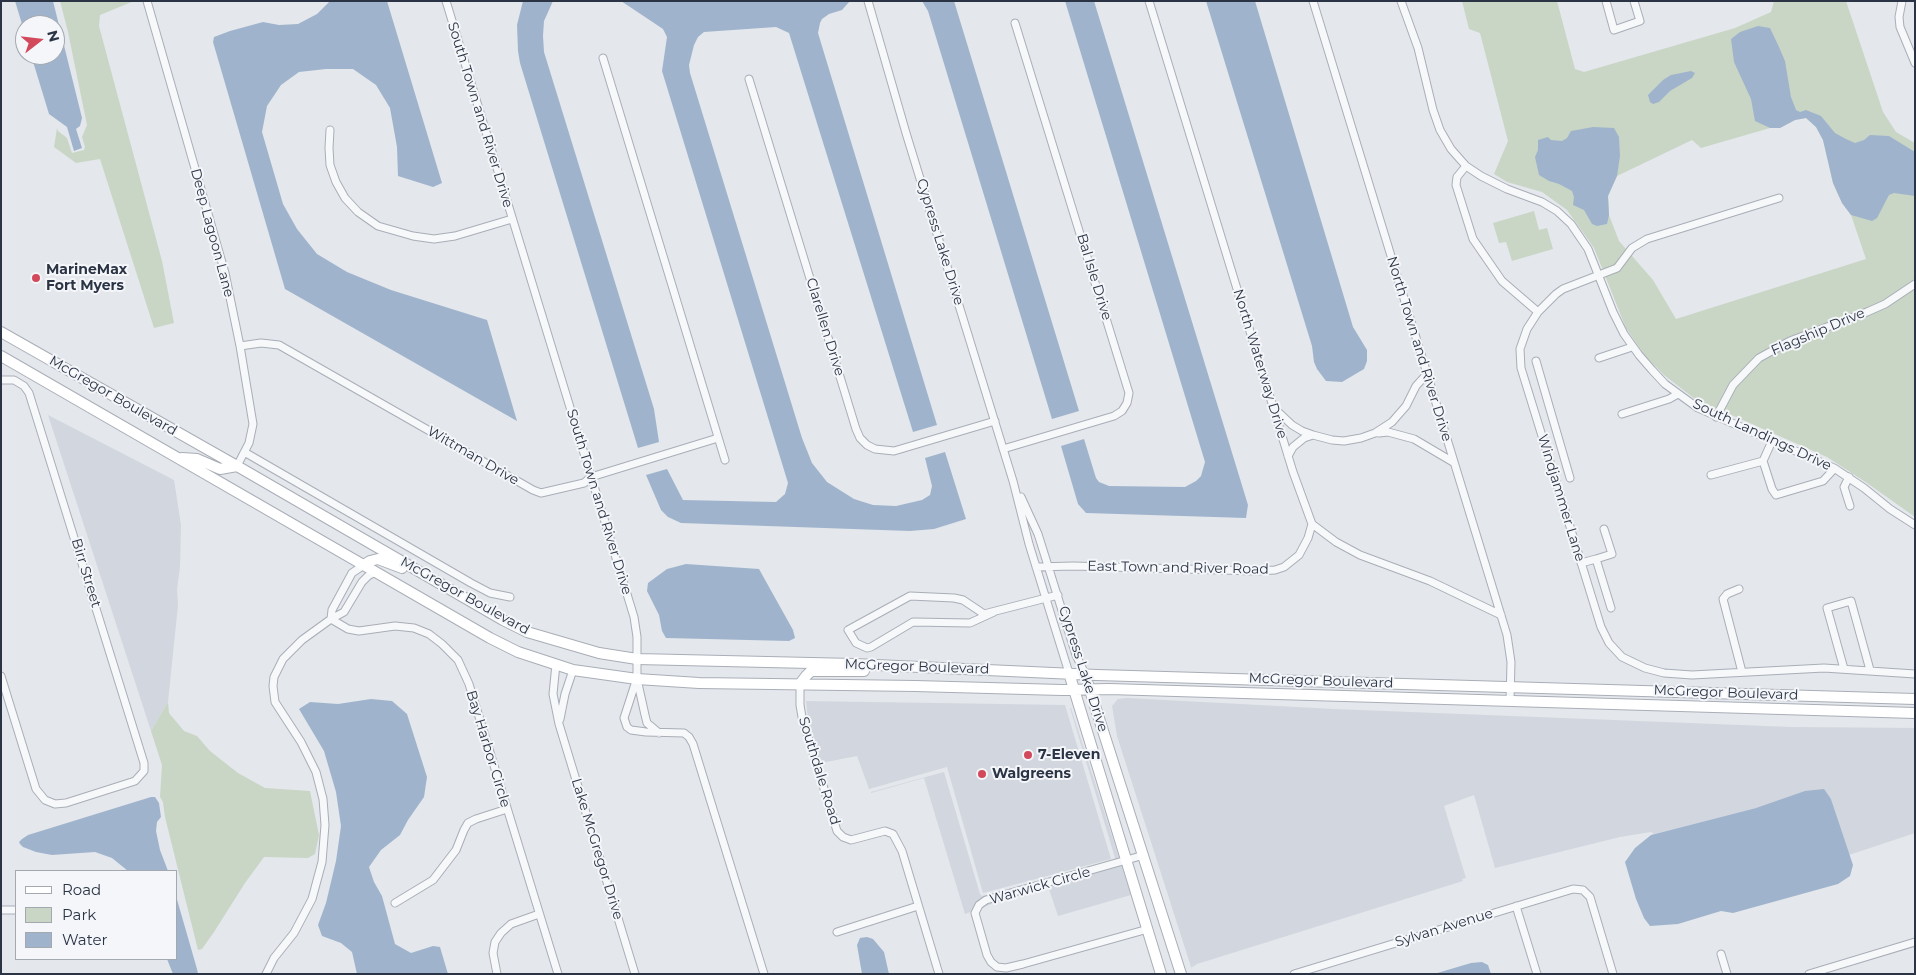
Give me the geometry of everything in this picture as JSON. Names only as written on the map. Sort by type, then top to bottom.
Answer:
[{"type":"main road","name":"McGregor Boulevard","points":[[1,332],[502,620],[527,632],[599,653],[637,659],[1915,699]]},
{"type":"main road","name":"McGregor Boulevard","points":[[1,356],[490,638],[518,652],[573,670],[637,679],[699,683],[1090,689],[1915,713]]},
{"type":"main road","points":[[178,458],[197,459],[220,469],[237,466]]},
{"type":"main road","points":[[364,565],[378,559],[431,579]]},
{"type":"main road","points":[[800,684],[811,671],[882,670],[894,666]]},
{"type":"main road","name":"Cypress Lake Drive","points":[[1069,673],[1161,974]]},
{"type":"main road","name":"Cypress Lake Drive","points":[[1084,674],[1181,974]]},
{"type":"street","name":"Deep Lagoon Lane","points":[[147,1],[225,273],[240,346],[253,424],[246,453],[237,466]]},
{"type":"street","name":"South Town and River Drive","points":[[446,1],[634,617],[637,637],[637,679],[647,723],[659,733]]},
{"type":"street","name":"Cypress Lake Drive","points":[[868,1],[1013,481],[1045,598],[1069,673]]},
{"type":"street","name":"North Waterway Drive","points":[[1149,1],[1288,456],[1312,524]]},
{"type":"street","name":"North Town and River Drive","points":[[1313,1],[1501,615],[1509,645],[1510,700]]},
{"type":"street","name":"South Landings Drive","points":[[1401,1],[1418,48],[1430,101],[1440,130],[1451,149],[1466,166],[1481,176],[1498,185],[1533,197],[1557,211],[1571,224],[1584,240],[1613,312],[1632,347],[1652,370],[1678,394],[1698,408],[1849,477],[1890,509],[1915,525]]},
{"type":"street","points":[[1606,1],[1614,30],[1640,21],[1634,1]]},
{"type":"street","points":[[1902,1],[1899,17],[1900,26],[1915,63]]},
{"type":"street","name":"Bal Isle Drive","points":[[1003,449],[1114,416],[1122,411],[1127,403],[1129,393],[1016,23]]},
{"type":"street","points":[[603,58],[725,460]]},
{"type":"street","name":"Clarellen Drive","points":[[749,79],[860,438],[875,450],[894,451],[995,421]]},
{"type":"street","points":[[330,130],[330,165],[336,182],[345,198],[358,212],[378,226],[413,236],[434,239],[455,236],[512,219]]},
{"type":"street","points":[[1466,166],[1457,177],[1456,186],[1473,239],[1502,281],[1538,312]]},
{"type":"street","name":"Windjammer Lane","points":[[1779,198],[1646,238],[1632,248],[1617,268],[1563,289],[1538,312],[1522,339],[1520,359],[1546,450],[1604,635],[1615,651],[1622,657],[1645,668],[1664,673],[1692,675],[1797,668],[1870,670],[1915,674]]},
{"type":"street","name":"Flagship Drive","points":[[1716,417],[1733,385],[1759,358],[1790,341],[1867,312],[1902,294],[1915,284]]},
{"type":"street","name":"Wittman Drive","points":[[240,346],[269,343],[287,349],[541,493],[551,492],[584,482],[591,477],[718,438]]},
{"type":"street","points":[[1599,358],[1632,347]]},
{"type":"street","points":[[1536,362],[1570,478]]},
{"type":"street","points":[[1274,409],[1292,425],[1313,435],[1344,441],[1361,438],[1385,428],[1399,415],[1416,386],[1426,375]]},
{"type":"street","name":"Birr Street","points":[[1,380],[17,381],[29,393],[144,763],[144,771],[135,781],[66,803],[55,804],[45,800],[36,789],[1,676]]},
{"type":"street","points":[[1622,414],[1669,399],[1678,394]]},
{"type":"street","points":[[1375,433],[1388,432],[1414,439],[1454,462]]},
{"type":"street","points":[[1288,456],[1293,446],[1304,438],[1313,435]]},
{"type":"street","points":[[1772,441],[1763,461],[1776,495],[1823,481],[1834,469]]},
{"type":"street","points":[[1546,450],[1560,446]]},
{"type":"street","points":[[246,453],[472,583],[490,592],[510,597]]},
{"type":"street","points":[[1710,474],[1763,461]]},
{"type":"street","points":[[1849,477],[1844,487],[1850,506]]},
{"type":"street","name":"Cypress Lake Drive","points":[[1013,481],[1038,534],[1076,655],[1084,674]]},
{"type":"street","points":[[1312,524],[1336,542],[1360,555],[1430,581],[1501,615]]},
{"type":"street","name":"East Town and River Road","points":[[1036,567],[1275,570],[1284,567],[1299,555],[1308,538],[1312,524]]},
{"type":"street","points":[[1581,563],[1612,554],[1604,529]]},
{"type":"street","points":[[1596,558],[1611,608]]},
{"type":"street","points":[[331,619],[332,610],[352,573],[364,565]]},
{"type":"street","points":[[266,974],[274,958],[294,933],[312,899],[322,862],[325,825],[323,799],[316,772],[304,747],[275,702],[274,677],[283,660],[302,640],[344,612],[362,582],[375,572]]},
{"type":"street","points":[[1739,590],[1727,594],[1723,599],[1742,672]]},
{"type":"street","points":[[994,612],[970,623],[913,622],[872,647],[867,648],[856,643],[848,630],[910,596],[964,600],[984,614],[1058,595]]},
{"type":"street","points":[[1844,669],[1827,608],[1851,601],[1870,670]]},
{"type":"street","name":"Bay Harbor Circle","points":[[331,619],[348,629],[359,632],[395,626],[414,628],[429,634],[451,652],[464,670],[558,974]]},
{"type":"street","name":"Lake McGregor Drive","points":[[556,664],[553,694],[559,724],[635,974]]},
{"type":"street","name":"Lake McGregor Drive","points":[[559,724],[565,694],[573,670]]},
{"type":"street","points":[[637,679],[624,718],[627,727],[631,730],[659,733],[680,732],[687,734],[691,740],[764,974]]},
{"type":"street","name":"Southdale Road","points":[[800,684],[802,717],[837,831],[843,837],[851,840],[885,831],[893,834],[902,851],[939,974]]},
{"type":"street","points":[[395,903],[433,880],[456,850],[468,823],[507,809]]},
{"type":"street","name":"Warwick Circle","points":[[1144,855],[986,900],[979,905],[975,913],[987,955],[997,967],[1006,968],[1148,929]]},
{"type":"street","name":"Sylvan Avenue","points":[[1294,974],[1307,972],[1573,889],[1583,890],[1590,897],[1613,974]]},
{"type":"street","points":[[837,932],[918,906]]},
{"type":"street","points":[[1516,906],[1537,974]]},
{"type":"street","points":[[1,910],[15,910]]},
{"type":"street","points":[[497,974],[493,953],[495,942],[501,933],[511,924],[539,914]]},
{"type":"street","points":[[1809,974],[1915,942]]},
{"type":"street","points":[[1721,954],[1727,974]]},
{"type":"shaded area","points":[[48,415],[174,480],[181,525],[180,567],[177,589],[178,605],[168,702],[151,731]]},
{"type":"shaded area","points":[[1118,699],[1334,709],[1791,727],[1915,728],[1915,833],[1849,855],[1831,799],[1756,808],[1654,834],[1651,832],[1620,837],[1495,868],[1474,795],[1444,806],[1466,878],[1462,879],[1463,881],[1197,964],[1191,968],[1117,736],[1112,706]]},
{"type":"shaded area","points":[[806,701],[1065,705],[1111,859],[983,893],[947,767],[869,789],[857,756],[821,763],[808,719]]},
{"type":"shaded area","points":[[1070,708],[1131,895],[1058,916],[1047,883],[965,914],[924,778],[871,792],[944,772],[982,896],[1112,862],[1115,858]]},
{"type":"green space","points":[[60,1],[134,1],[100,15],[99,26],[162,261],[174,323],[154,328],[100,159],[76,163],[54,147],[57,128],[67,138],[72,153],[84,150],[82,137],[87,125]]},
{"type":"green space","points":[[1462,1],[1557,1],[1575,69],[1584,72],[1735,28],[1771,12],[1774,1],[1846,1],[1883,112],[1896,132],[1915,143],[1915,517],[1827,457],[1695,399],[1664,375],[1645,356],[1626,328],[1594,248],[1567,210],[1542,192],[1507,182],[1494,174],[1508,141],[1480,33],[1469,29]],"holes":[[[1806,118],[1816,127],[1823,140],[1833,183],[1842,203],[1851,215],[1866,259],[1676,319],[1653,280],[1619,241],[1609,215],[1608,196],[1617,176],[1692,140],[1701,148],[1770,128],[1780,128],[1795,120]]]},
{"type":"green space","points":[[1534,211],[1539,230],[1547,228],[1553,249],[1512,261],[1506,242],[1499,243],[1493,223]]},
{"type":"green space","points":[[168,702],[169,713],[184,731],[197,736],[210,751],[238,773],[265,788],[310,791],[319,835],[315,854],[308,858],[264,857],[202,949],[198,950],[165,817],[163,802],[160,797],[162,765],[151,731]]},
{"type":"water","points":[[15,1],[53,1],[56,15],[19,15]]},
{"type":"water","points":[[330,1],[387,1],[442,183],[433,187],[398,176],[397,147],[390,108],[376,85],[353,69],[299,72],[281,85],[267,106],[262,132],[283,204],[297,229],[317,254],[347,272],[391,290],[487,320],[517,421],[285,289],[213,42],[214,37],[263,22],[279,25],[298,24],[317,14]]},
{"type":"water","points":[[523,1],[553,1],[544,21],[544,52],[654,409],[659,442],[638,448],[520,63],[517,25]]},
{"type":"water","points":[[621,1],[850,1],[842,10],[829,14],[822,19],[818,33],[937,425],[913,432],[789,33],[776,27],[704,32],[698,37],[694,45],[689,65],[690,73],[802,438],[812,463],[827,482],[854,499],[873,505],[896,506],[922,500],[930,495],[932,486],[925,458],[945,452],[966,519],[934,529],[910,531],[681,523],[668,517],[661,510],[646,475],[667,469],[683,500],[776,502],[785,494],[788,483],[662,71],[667,37],[663,29]]},
{"type":"water","points":[[922,1],[954,1],[1079,411],[1052,419],[928,11]]},
{"type":"water","points":[[1065,1],[1094,1],[1248,505],[1246,518],[1086,513],[1078,504],[1061,446],[1084,439],[1096,478],[1099,482],[1109,486],[1185,487],[1201,476],[1205,462]]},
{"type":"water","points":[[1206,1],[1255,1],[1353,327],[1367,350],[1367,361],[1364,369],[1342,382],[1326,381],[1314,362],[1312,346]]},
{"type":"water","points":[[1758,26],[1770,28],[1779,47],[1785,61],[1791,97],[1796,110],[1800,112],[1806,110],[1821,116],[1835,133],[1855,143],[1864,140],[1870,135],[1889,136],[1915,152],[1915,196],[1894,193],[1889,195],[1877,218],[1872,221],[1851,215],[1842,203],[1833,183],[1823,140],[1816,127],[1806,118],[1795,120],[1780,128],[1770,128],[1755,121],[1751,99],[1734,62],[1731,39],[1740,32]]},
{"type":"water","points":[[65,49],[82,118],[80,126],[76,129],[82,148],[74,151],[67,127],[49,114],[34,65],[65,65]]},
{"type":"water","points":[[1691,71],[1695,73],[1692,78],[1670,91],[1659,102],[1653,104],[1650,102],[1648,95],[1663,80],[1671,75]]},
{"type":"water","points":[[1593,127],[1614,128],[1619,137],[1620,156],[1617,176],[1608,196],[1609,215],[1607,224],[1597,226],[1592,224],[1584,210],[1573,205],[1574,197],[1572,191],[1539,175],[1535,157],[1538,150],[1538,140],[1548,137],[1551,140],[1562,141],[1567,138],[1571,131]]},
{"type":"water","points":[[686,564],[759,569],[793,630],[795,638],[789,641],[666,638],[662,631],[659,615],[647,591],[648,583],[667,569]]},
{"type":"water","points":[[371,699],[392,701],[407,714],[427,777],[424,797],[400,835],[381,850],[369,867],[374,882],[382,896],[395,944],[411,953],[433,946],[440,947],[448,974],[357,974],[352,952],[341,943],[322,936],[318,925],[326,903],[336,861],[341,826],[336,792],[324,751],[299,709],[310,702],[338,704]]},
{"type":"water","points":[[1824,789],[1831,799],[1853,865],[1850,876],[1838,884],[1733,913],[1721,911],[1678,924],[1650,926],[1644,918],[1636,899],[1625,862],[1635,848],[1651,835],[1756,808],[1805,791]]},
{"type":"water","points":[[155,797],[159,803],[161,817],[157,822],[156,831],[160,850],[168,870],[127,870],[112,858],[95,852],[52,855],[36,852],[23,847],[19,842],[28,835]]},
{"type":"water","points":[[178,903],[198,974],[173,974],[167,960],[178,960]]},
{"type":"water","points":[[867,937],[873,939],[884,952],[889,974],[862,974],[857,945],[860,938]]},
{"type":"water","points":[[1482,962],[1488,965],[1491,974],[1434,974],[1471,963]]},
{"type":"place","name":"MarineMax Fort Myers","points":[[36,278]]},
{"type":"place","name":"7-Eleven","points":[[1028,755]]},
{"type":"place","name":"Walgreens","points":[[982,774]]}]
